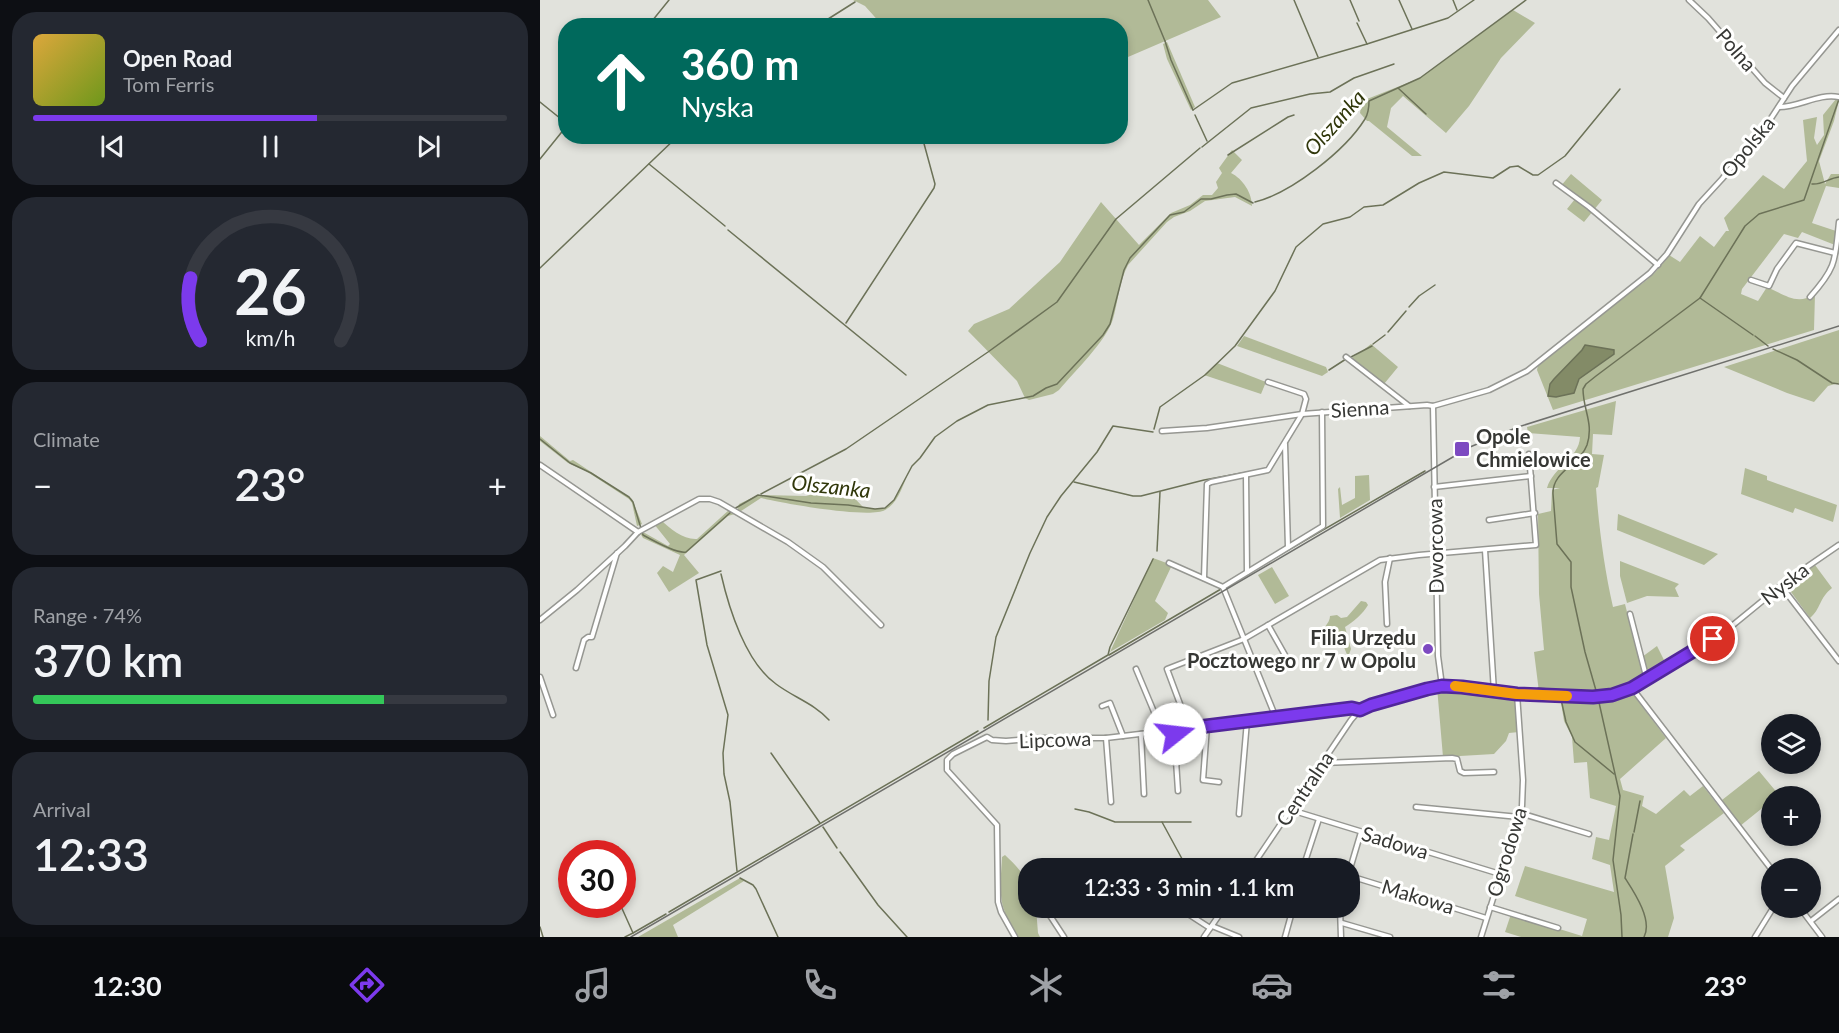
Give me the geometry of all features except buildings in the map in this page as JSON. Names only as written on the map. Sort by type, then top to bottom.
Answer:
[{"type":"street","name":"Polna","points":[[1689,0],[1765,83],[1784,98]]},
{"type":"street","name":"Opolska","points":[[1548,356],[1658,265],[1699,204],[1722,179],[1839,30]]},
{"type":"street","points":[[1779,107],[1789,107],[1823,96],[1838,97]]},
{"type":"street","points":[[1556,183],[1658,265]]},
{"type":"street","points":[[1810,297],[1828,277],[1833,267],[1839,222]]},
{"type":"street","points":[[1752,280],[1769,286],[1777,269],[1796,243],[1836,253]]},
{"type":"street","name":"Sienna","points":[[1162,430],[1207,428],[1322,412],[1433,406],[1489,390],[1518,376],[1548,356]]},
{"type":"street","points":[[1346,357],[1410,406]]},
{"type":"street","points":[[1204,578],[1207,484],[1268,470],[1302,414],[1306,399],[1304,394],[1268,382]]},
{"type":"street","name":"Dworcowa","points":[[1433,406],[1438,661],[1442,686]]},
{"type":"street","points":[[1223,587],[1323,526],[1322,412]]},
{"type":"street","points":[[1285,442],[1288,548]]},
{"type":"street","points":[[1189,728],[1167,669],[1244,639],[1371,564],[1390,558],[1536,544],[1529,454]]},
{"type":"street","points":[[540,465],[640,531]]},
{"type":"street","points":[[1246,475],[1247,572]]},
{"type":"street","points":[[1434,488],[1531,476]]},
{"type":"street","points":[[540,620],[557,608],[640,531],[699,499],[710,499],[788,542],[824,567],[881,625]]},
{"type":"street","points":[[1489,520],[1535,513]]},
{"type":"street","name":"Nyska","points":[[1360,710],[1442,686],[1517,694],[1598,697],[1612,695],[1647,680],[1722,634],[1781,586],[1839,545]]},
{"type":"street","points":[[1485,550],[1494,692]]},
{"type":"street","points":[[576,668],[584,640],[592,637],[617,553]]},
{"type":"street","points":[[1387,624],[1385,577],[1390,558]]},
{"type":"street","points":[[1169,563],[1223,587],[1276,718]]},
{"type":"street","points":[[1781,586],[1839,661]]},
{"type":"street","points":[[1630,614],[1647,680]]},
{"type":"street","points":[[1268,625],[1290,664]]},
{"type":"street","points":[[1136,669],[1162,731]]},
{"type":"street","points":[[540,677],[553,715]]},
{"type":"street","points":[[1632,688],[1763,858]]},
{"type":"street","name":"Ogrodowa","points":[[1480,937],[1520,815],[1523,799],[1517,694]]},
{"type":"street","name":"Lipcowa","points":[[1102,706],[1110,703],[1123,736]]},
{"type":"street","name":"Lipcowa","points":[[1015,937],[1000,912],[998,902],[997,825],[947,770],[949,757],[953,754],[987,737],[1006,741],[1040,738],[1106,738],[1352,708],[1360,710]]},
{"type":"street","name":"Centralna","points":[[1258,858],[1360,710]]},
{"type":"street","points":[[1239,814],[1247,721]]},
{"type":"street","points":[[1207,726],[1203,780],[1219,782]]},
{"type":"street","points":[[1174,730],[1178,791]]},
{"type":"street","points":[[1140,734],[1144,794]]},
{"type":"street","points":[[1106,738],[1111,802]]},
{"type":"street","points":[[1323,763],[1452,758],[1457,759],[1460,771],[1494,771]]},
{"type":"street","points":[[1416,807],[1520,815],[1589,834]]},
{"type":"street","name":"Sadowa","points":[[1291,810],[1500,874]]},
{"type":"street","points":[[1306,858],[1319,819]]},
{"type":"street","points":[[1353,858],[1361,832]]},
{"type":"street","name":"Makowa","points":[[1360,879],[1486,918]]},
{"type":"street","points":[[1811,921],[1839,899]]},
{"type":"street","points":[[1490,908],[1558,928]]},
{"type":"street","points":[[1052,918],[1064,937]]},
{"type":"street","points":[[1196,918],[1211,927],[1239,937]]},
{"type":"street","points":[[1204,937],[1217,918]]},
{"type":"street","points":[[1285,937],[1290,918]]},
{"type":"street","points":[[1341,918],[1341,937]]},
{"type":"street","points":[[1755,937],[1767,918]]},
{"type":"street","points":[[1808,918],[1822,937]]},
{"type":"street","points":[[1342,923],[1390,937]]},
{"type":"shaded area","points":[[853,0],[1208,0],[1221,17],[1128,57],[1128,18],[876,18],[865,6]]},
{"type":"shaded area","points":[[1513,10],[1535,23],[1501,58],[1469,106],[1446,133],[1403,96],[1391,108],[1387,127],[1422,156],[1412,156],[1360,113],[1362,101],[1420,78]]},
{"type":"shaded area","points":[[1167,42],[1195,107],[1191,110],[1167,59],[1163,44]]},
{"type":"shaded area","points":[[1836,99],[1839,100],[1834,121],[1819,161],[1825,184],[1831,174],[1839,174],[1839,188],[1826,186],[1812,223],[1836,231],[1835,245],[1802,232],[1798,238],[1784,234],[1742,289],[1741,294],[1758,301],[1767,287],[1797,299],[1815,294],[1814,330],[1553,410],[1537,370],[1538,365],[1624,295],[1649,278],[1669,255],[1680,262],[1700,236],[1714,247],[1726,231],[1729,231],[1724,218],[1763,175],[1784,189],[1807,161],[1803,120],[1817,117],[1814,138],[1817,145],[1824,135],[1823,115]]},
{"type":"shaded area","points":[[1232,150],[1242,160],[1231,173],[1246,187],[1252,206],[1235,197],[1205,201],[1167,222],[1128,265],[1110,327],[1097,346],[1059,390],[1053,394],[1029,400],[1025,398],[1017,381],[968,331],[974,324],[1009,309],[1060,262],[1101,202],[1139,245],[1171,213],[1190,205],[1203,195],[1212,195],[1218,188],[1216,182],[1222,173],[1219,168]]},
{"type":"shaded area","points":[[1571,174],[1602,200],[1584,222],[1567,209],[1575,199],[1560,187]]},
{"type":"shaded area","points":[[1839,330],[1839,383],[1828,386],[1814,402],[1724,367]]},
{"type":"shaded area","points":[[1244,336],[1326,367],[1328,372],[1322,376],[1237,346]]},
{"type":"shaded area","points":[[1371,344],[1398,367],[1384,384],[1350,359]]},
{"type":"shaded area","points":[[1585,345],[1614,350],[1614,354],[1579,379],[1574,393],[1556,397],[1548,396],[1550,384]]},
{"type":"shaded area","points":[[1217,363],[1266,382],[1261,394],[1204,375]]},
{"type":"shaded area","points":[[1616,401],[1612,435],[1593,434],[1592,454],[1604,455],[1596,488],[1602,547],[1613,607],[1625,604],[1644,680],[1621,690],[1601,693],[1539,692],[1534,652],[1544,650],[1539,594],[1538,514],[1551,511],[1552,490],[1560,488],[1547,488],[1555,474],[1579,445],[1580,437],[1528,433],[1527,427]]},
{"type":"shaded area","points":[[540,436],[570,461],[573,460],[632,499],[642,524],[637,526],[629,499],[586,471],[568,463],[540,441]]},
{"type":"shaded area","points":[[1745,468],[1767,476],[1767,480],[1837,505],[1833,522],[1795,508],[1793,513],[1741,494]]},
{"type":"shaded area","points":[[1369,475],[1370,500],[1340,518],[1338,489],[1340,487],[1342,505],[1355,498],[1355,476]]},
{"type":"shaded area","points":[[907,476],[893,504],[885,510],[876,512],[862,513],[825,509],[761,498],[738,513],[728,516],[684,555],[699,573],[669,592],[657,573],[663,566],[673,572],[680,555],[643,538],[640,533],[643,532],[668,546],[670,544],[654,524],[661,520],[682,536],[697,539],[730,509],[737,513],[739,504],[758,495],[806,496],[839,482],[863,507],[885,508],[894,500]]},
{"type":"shaded area","points":[[1618,514],[1718,554],[1704,565],[1617,530]]},
{"type":"shaded area","points":[[1153,558],[1172,565],[1155,601],[1168,613],[1165,620],[1110,652]]},
{"type":"shaded area","points":[[1620,561],[1679,584],[1675,588],[1679,597],[1647,596],[1627,603],[1620,576]]},
{"type":"shaded area","points":[[1815,565],[1832,588],[1810,618],[1791,592],[1792,583]]},
{"type":"shaded area","points":[[1272,567],[1289,596],[1275,604],[1258,575]]},
{"type":"shaded area","points":[[1361,601],[1368,605],[1358,618],[1345,627],[1351,649],[1348,657],[1335,631],[1321,637],[1321,634],[1330,616],[1347,617]]},
{"type":"shaded area","points":[[1657,646],[1666,664],[1647,676],[1642,657]]},
{"type":"shaded area","points":[[1453,686],[1517,694],[1519,732],[1509,733],[1506,741],[1494,754],[1443,757],[1437,687]]},
{"type":"shaded area","points":[[1630,693],[1635,697],[1666,738],[1620,779],[1623,790],[1644,796],[1642,806],[1656,814],[1684,790],[1690,796],[1703,786],[1724,813],[1680,846],[1685,850],[1665,866],[1674,918],[1668,937],[1521,937],[1505,932],[1511,914],[1582,936],[1587,919],[1515,896],[1525,866],[1614,892],[1610,865],[1592,859],[1596,837],[1609,840],[1616,806],[1590,798],[1587,762],[1574,763],[1572,737],[1564,721],[1560,696],[1593,697]]},
{"type":"shaded area","points":[[1759,771],[1772,786],[1761,786],[1761,809],[1740,826],[1722,800]]},
{"type":"shaded area","points":[[1005,855],[1018,869],[1018,918],[1037,918],[1040,937],[1018,937],[1006,916],[1001,898],[1002,857]]},
{"type":"shaded area","points":[[740,878],[744,881],[673,925],[678,937],[638,937]]},
{"type":"waterway","points":[[654,18],[669,0]]},
{"type":"waterway","points":[[1148,0],[1165,41]]},
{"type":"waterway","points":[[1294,0],[1318,57]]},
{"type":"waterway","points":[[1350,0],[1359,21]]},
{"type":"waterway","points":[[1399,0],[1412,29]]},
{"type":"waterway","points":[[1453,0],[1457,10]]},
{"type":"waterway","points":[[1193,110],[1232,83],[1448,18],[1474,0]]},
{"type":"waterway","name":"Olszanka","points":[[1255,202],[1285,190],[1331,157],[1365,119],[1369,101],[1420,78],[1526,0]]},
{"type":"waterway","points":[[830,18],[855,2]]},
{"type":"waterway","points":[[1357,23],[1367,44]]},
{"type":"waterway","points":[[1165,41],[1193,110]]},
{"type":"waterway","points":[[1202,147],[1251,108],[1310,94],[1330,92],[1354,78],[1394,64]]},
{"type":"waterway","points":[[1398,88],[1426,114]]},
{"type":"waterway","points":[[1154,429],[1160,407],[1205,375],[1235,346],[1275,291],[1296,247],[1323,224],[1350,217],[1364,207],[1383,205],[1419,183],[1444,172],[1493,178],[1510,167],[1518,166],[1533,175],[1538,175],[1565,156],[1620,89]]},
{"type":"waterway","points":[[1597,694],[1571,587],[1571,562],[1557,544],[1553,494],[1557,479],[1579,458],[1587,445],[1589,423],[1583,389],[1596,376],[1700,298],[1745,226],[1759,214],[1804,200],[1839,99]]},
{"type":"waterway","points":[[540,102],[558,117]]},
{"type":"waterway","points":[[1195,115],[1207,141]]},
{"type":"waterway","points":[[1228,155],[1294,115]]},
{"type":"waterway","points":[[540,159],[558,137]]},
{"type":"waterway","points":[[540,268],[670,144]]},
{"type":"waterway","points":[[846,323],[934,188],[935,184],[924,144]]},
{"type":"waterway","points":[[761,494],[846,449],[1057,302],[1116,219],[1200,148]]},
{"type":"waterway","points":[[649,164],[725,226]]},
{"type":"waterway","points":[[1812,184],[1839,177]]},
{"type":"waterway","name":"Olszanka","points":[[734,509],[758,495],[811,503],[885,508],[894,500],[912,466],[935,437],[957,421],[988,405],[1033,396],[1057,384],[1103,335],[1110,324],[1124,270],[1130,258],[1170,215],[1184,212],[1201,199],[1227,195],[1236,194],[1253,203]]},
{"type":"waterway","points":[[728,230],[906,375]]},
{"type":"waterway","points":[[1409,307],[1419,296],[1435,285]]},
{"type":"waterway","points":[[1700,298],[1753,335]]},
{"type":"waterway","points":[[1388,332],[1406,311]]},
{"type":"waterway","points":[[1373,344],[1385,335]]},
{"type":"waterway","points":[[1755,336],[1768,346]]},
{"type":"waterway","points":[[1351,357],[1372,346]]},
{"type":"waterway","points":[[1773,349],[1797,360],[1832,383],[1839,384]]},
{"type":"waterway","points":[[1329,370],[1346,359]]},
{"type":"waterway","points":[[988,720],[989,681],[996,637],[1047,517],[1097,452],[1113,426],[1153,432]]},
{"type":"waterway","name":"Olszanka","points":[[540,439],[570,463],[591,473],[629,497],[633,502],[643,535],[671,549],[686,552],[731,512]]},
{"type":"waterway","points":[[1247,574],[1425,471]]},
{"type":"waterway","points":[[1074,482],[1141,496],[1242,473]]},
{"type":"waterway","points":[[1157,551],[1160,492]]},
{"type":"waterway","points":[[984,728],[1108,655],[1153,559]]},
{"type":"waterway","points":[[721,571],[696,580],[707,645],[728,715],[723,753],[724,774],[730,802],[737,871]]},
{"type":"waterway","points":[[721,574],[734,619],[756,663],[776,684],[817,709],[829,720]]},
{"type":"waterway","points":[[1109,655],[1221,589]]},
{"type":"waterway","points":[[1538,688],[1559,690],[1566,722],[1575,742],[1614,774]]},
{"type":"waterway","points":[[1598,698],[1620,796],[1613,860],[1622,937]]},
{"type":"waterway","points":[[669,912],[978,731]]},
{"type":"waterway","points":[[771,753],[820,823]]},
{"type":"waterway","points":[[1634,832],[1640,801]]},
{"type":"waterway","points":[[1075,809],[1115,822],[1191,822]]},
{"type":"waterway","points":[[1162,822],[1182,858]]},
{"type":"waterway","points":[[823,827],[837,848]]},
{"type":"waterway","points":[[1633,834],[1625,878],[1644,915],[1646,923],[1644,937]]},
{"type":"waterway","points":[[840,852],[878,905],[907,937]]},
{"type":"waterway","points":[[740,878],[756,889],[778,937]]},
{"type":"waterway","points":[[633,933],[666,914]]},
{"type":"waterway","points":[[625,937],[633,933],[626,918]]},
{"type":"waterway","points":[[540,927],[543,937]]},
{"type":"railway","points":[[631,937],[1470,447],[1518,427],[1839,326]]},
{"type":"slow traffic","points":[[1455,686],[1494,692],[1567,696]]},
{"type":"place","name":"Opole Chmielowice","points":[[1462,449]]},
{"type":"place","name":"Filia Urzędu Pocztowego nr 7 w Opolu","points":[[1428,649]]},
{"type":"route","points":[[1175,734],[1174,730],[1352,708],[1360,710],[1367,706],[1442,686],[1517,694],[1593,697],[1612,695],[1632,688],[1713,639]]}]
